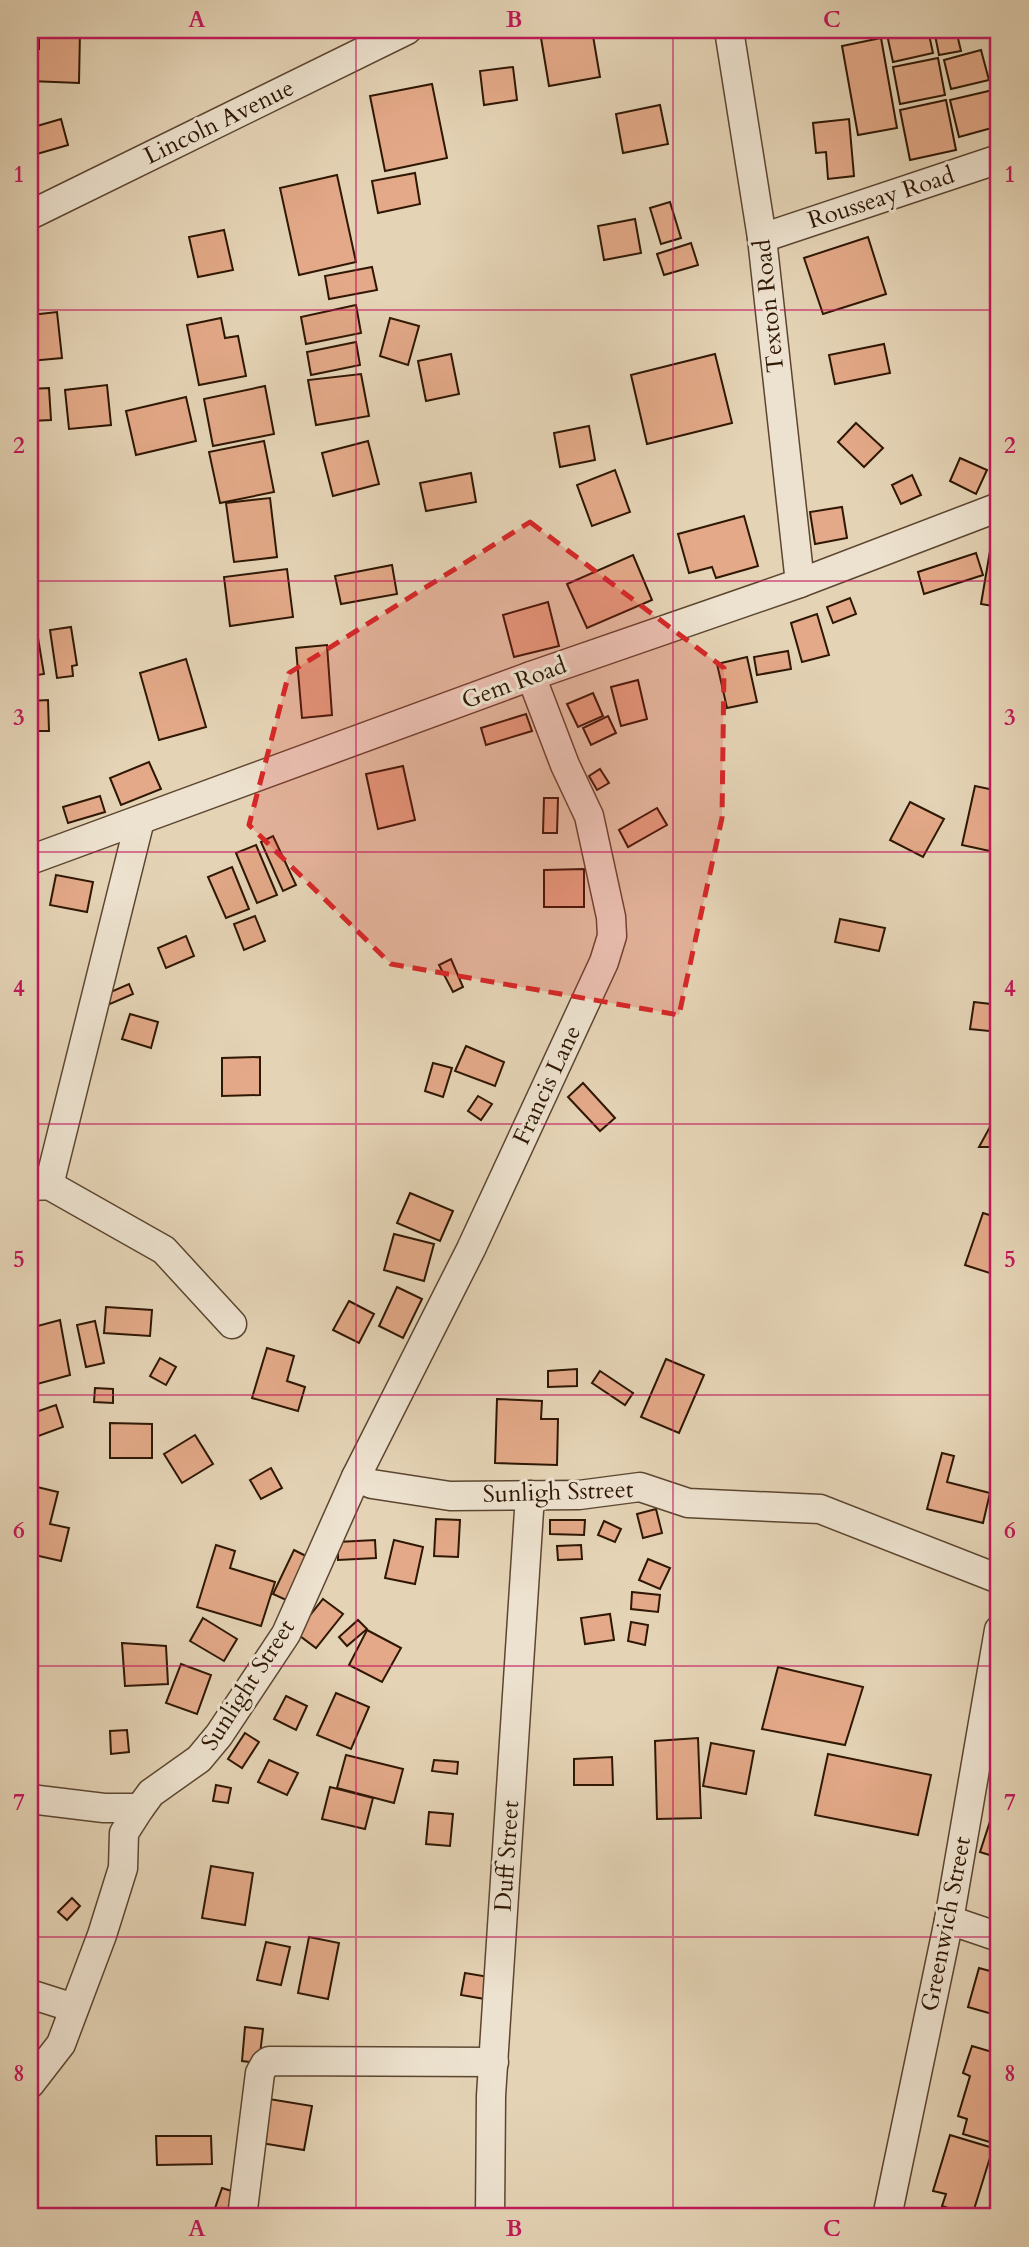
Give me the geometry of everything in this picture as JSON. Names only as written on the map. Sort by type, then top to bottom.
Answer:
[{"type":"street","name":"Lincoln Avenue","points":[[30,215],[407,30]]},
{"type":"street","name":"Texton Road","points":[[729,30],[762,238],[800,583]]},
{"type":"street","name":"Rousseay Road","points":[[762,238],[999,159]]},
{"type":"street","name":"Gem Road","points":[[30,860],[531,676],[800,583],[999,507]]},
{"type":"street","name":"Francis Lane","points":[[356,1477],[471,1249],[604,962],[612,936],[611,917],[589,817],[565,765],[531,676]]},
{"type":"street","points":[[140,820],[39,1186],[164,1250],[232,1324]]},
{"type":"street","name":"Sunligh Sstreet","points":[[356,1477],[372,1483],[450,1496],[579,1495],[640,1487],[688,1503],[820,1508],[999,1579]]},
{"type":"street","name":"Sunlight Street","points":[[30,2084],[61,2044],[102,1935],[124,1868],[124,1833],[150,1793],[199,1759],[247,1694],[286,1634],[356,1477]]},
{"type":"street","name":"Duff Street","points":[[490,2217],[491,2096],[530,1495]]},
{"type":"street","name":"Greenwich Street","points":[[887,2217],[949,1920],[999,1630]]},
{"type":"street","points":[[30,1799],[104,1808],[140,1808]]},
{"type":"street","points":[[949,1920],[999,1937]]},
{"type":"street","points":[[30,1994],[74,2008]]},
{"type":"street","points":[[242,2217],[260,2073],[269,2061],[494,2062]]},
{"type":"highlighted area","points":[[530,522],[724,668],[722,818],[679,1015],[391,964],[249,825],[289,673]]},
{"type":"building","points":[[39,30],[80,31],[79,83],[30,81],[30,49],[39,49]]},
{"type":"building","points":[[105,30],[160,30],[107,38]]},
{"type":"building","points":[[592,30],[600,77],[549,86],[541,38]]},
{"type":"building","points":[[886,30],[928,30],[933,53],[893,62]]},
{"type":"building","points":[[934,30],[956,30],[961,51],[939,55]]},
{"type":"building","points":[[881,38],[897,128],[858,135],[842,46]]},
{"type":"building","points":[[981,50],[989,80],[951,89],[944,60]]},
{"type":"building","points":[[938,58],[945,95],[900,104],[893,67]]},
{"type":"building","points":[[513,67],[517,100],[484,105],[480,71]]},
{"type":"building","points":[[432,84],[447,158],[385,171],[370,96]]},
{"type":"building","points":[[993,90],[999,126],[959,137],[950,100]]},
{"type":"building","points":[[946,100],[956,150],[910,160],[900,110]]},
{"type":"building","points":[[660,105],[668,144],[623,153],[616,114]]},
{"type":"building","points":[[61,119],[68,145],[30,156],[30,128]]},
{"type":"building","points":[[849,119],[854,176],[828,179],[826,152],[816,153],[813,123]]},
{"type":"building","points":[[415,173],[420,204],[378,213],[372,181]]},
{"type":"building","points":[[337,175],[356,262],[299,275],[280,188]]},
{"type":"building","points":[[999,197],[999,227],[990,200]]},
{"type":"building","points":[[670,202],[681,238],[661,244],[650,208]]},
{"type":"building","points":[[635,219],[641,253],[604,260],[598,226]]},
{"type":"building","points":[[224,230],[233,270],[198,277],[189,237]]},
{"type":"building","points":[[868,237],[886,294],[823,314],[804,258]]},
{"type":"building","points":[[691,243],[698,265],[664,275],[657,254]]},
{"type":"building","points":[[372,267],[377,290],[329,299],[325,276]]},
{"type":"building","points":[[356,305],[361,333],[306,344],[301,317]]},
{"type":"building","points":[[57,312],[62,358],[30,361],[31,315]]},
{"type":"building","points":[[221,318],[225,338],[238,336],[246,376],[199,385],[187,325]]},
{"type":"building","points":[[390,318],[419,326],[408,365],[380,356]]},
{"type":"building","points":[[356,342],[360,365],[311,375],[307,352]]},
{"type":"building","points":[[884,344],[890,373],[835,384],[829,355]]},
{"type":"building","points":[[451,354],[459,394],[426,401],[418,361]]},
{"type":"building","points":[[715,354],[732,423],[647,444],[631,375]]},
{"type":"building","points":[[361,374],[369,416],[316,425],[308,380]]},
{"type":"building","points":[[107,385],[111,425],[69,429],[65,390]]},
{"type":"building","points":[[265,386],[274,434],[213,446],[204,399]]},
{"type":"building","points":[[49,388],[51,420],[30,421],[30,389]]},
{"type":"building","points":[[186,397],[196,441],[136,455],[126,411]]},
{"type":"building","points":[[856,423],[883,448],[864,467],[838,442]]},
{"type":"building","points":[[589,426],[595,460],[560,467],[554,433]]},
{"type":"building","points":[[264,441],[274,492],[220,503],[209,452]]},
{"type":"building","points":[[368,441],[379,484],[333,496],[322,453]]},
{"type":"building","points":[[960,458],[987,470],[976,494],[950,481]]},
{"type":"building","points":[[615,470],[630,512],[592,526],[577,485]]},
{"type":"building","points":[[471,473],[476,502],[426,511],[420,483]]},
{"type":"building","points":[[912,475],[921,495],[901,504],[892,485]]},
{"type":"building","points":[[270,498],[277,557],[234,562],[226,503]]},
{"type":"building","points":[[842,507],[847,538],[815,544],[810,512]]},
{"type":"building","points":[[744,516],[758,566],[716,578],[712,567],[689,573],[678,534]]},
{"type":"building","points":[[991,545],[999,546],[999,607],[981,604]]},
{"type":"building","points":[[976,553],[983,575],[924,594],[918,572]]},
{"type":"building","points":[[633,555],[652,600],[587,628],[567,584]]},
{"type":"building","points":[[392,565],[397,594],[341,604],[335,576]]},
{"type":"building","points":[[287,569],[293,617],[230,626],[224,577]]},
{"type":"building","points":[[30,583],[34,583],[38,630],[30,631]]},
{"type":"building","points":[[850,598],[856,614],[833,623],[827,607]]},
{"type":"building","points":[[548,602],[559,646],[514,657],[503,615]]},
{"type":"building","points":[[817,614],[829,655],[802,662],[791,623]]},
{"type":"building","points":[[71,627],[77,665],[72,666],[73,676],[57,678],[50,630]]},
{"type":"building","points":[[38,638],[44,674],[30,676],[30,639]]},
{"type":"building","points":[[327,645],[332,715],[302,718],[296,648]]},
{"type":"building","points":[[788,651],[791,669],[757,675],[754,657]]},
{"type":"building","points":[[747,657],[757,702],[727,708],[717,664]]},
{"type":"building","points":[[186,659],[206,727],[159,740],[140,673]]},
{"type":"building","points":[[638,680],[647,719],[621,726],[611,687]]},
{"type":"building","points":[[593,693],[603,716],[578,727],[567,704]]},
{"type":"building","points":[[48,700],[49,731],[30,731],[30,701]]},
{"type":"building","points":[[526,714],[532,731],[486,745],[481,728]]},
{"type":"building","points":[[608,716],[616,733],[591,745],[583,728]]},
{"type":"building","points":[[149,762],[161,789],[121,805],[110,778]]},
{"type":"building","points":[[403,766],[415,820],[378,829],[366,774]]},
{"type":"building","points":[[600,769],[609,783],[597,790],[589,776]]},
{"type":"building","points":[[975,786],[999,791],[999,853],[962,845]]},
{"type":"building","points":[[100,796],[105,812],[68,823],[63,807]]},
{"type":"building","points":[[544,798],[558,798],[557,833],[543,833]]},
{"type":"building","points":[[910,802],[944,819],[923,857],[890,840]]},
{"type":"building","points":[[657,808],[667,825],[628,847],[619,830]]},
{"type":"building","points":[[273,836],[296,885],[283,891],[261,842]]},
{"type":"building","points":[[256,845],[277,895],[257,903],[236,853]]},
{"type":"building","points":[[232,867],[249,909],[226,918],[208,877]]},
{"type":"building","points":[[584,869],[584,907],[544,907],[544,870]]},
{"type":"building","points":[[56,875],[93,882],[87,912],[50,905]]},
{"type":"building","points":[[255,916],[265,941],[244,950],[234,924]]},
{"type":"building","points":[[840,919],[885,928],[879,951],[835,942]]},
{"type":"building","points":[[186,936],[194,956],[166,968],[158,948]]},
{"type":"building","points":[[451,959],[463,987],[453,992],[439,965]]},
{"type":"building","points":[[129,984],[133,994],[110,1004],[106,994]]},
{"type":"building","points":[[974,1002],[999,1005],[999,1032],[970,1029]]},
{"type":"building","points":[[130,1014],[158,1022],[151,1048],[122,1039]]},
{"type":"building","points":[[466,1046],[504,1062],[495,1086],[455,1071]]},
{"type":"building","points":[[260,1057],[260,1095],[222,1096],[222,1058]]},
{"type":"building","points":[[433,1063],[452,1068],[443,1097],[425,1091]]},
{"type":"building","points":[[583,1083],[615,1118],[600,1131],[568,1097]]},
{"type":"building","points":[[478,1096],[492,1104],[481,1120],[468,1111]]},
{"type":"building","points":[[997,1114],[999,1147],[979,1147]]},
{"type":"building","points":[[410,1193],[453,1211],[440,1241],[397,1223]]},
{"type":"building","points":[[983,1213],[999,1218],[999,1276],[965,1265]]},
{"type":"building","points":[[394,1234],[434,1244],[424,1281],[384,1270]]},
{"type":"building","points":[[397,1287],[422,1299],[403,1338],[379,1326]]},
{"type":"building","points":[[349,1301],[374,1314],[359,1343],[333,1330]]},
{"type":"building","points":[[106,1307],[152,1310],[150,1336],[104,1333]]},
{"type":"building","points":[[60,1320],[70,1375],[30,1386],[30,1328]]},
{"type":"building","points":[[95,1321],[104,1363],[86,1367],[77,1325]]},
{"type":"building","points":[[267,1348],[294,1356],[287,1381],[305,1387],[298,1411],[252,1398]]},
{"type":"building","points":[[160,1358],[176,1367],[166,1385],[150,1376]]},
{"type":"building","points":[[666,1359],[704,1375],[679,1433],[641,1417]]},
{"type":"building","points":[[577,1369],[577,1386],[548,1387],[548,1371]]},
{"type":"building","points":[[600,1371],[633,1393],[625,1405],[592,1383]]},
{"type":"building","points":[[95,1388],[113,1389],[113,1403],[94,1402]]},
{"type":"building","points":[[497,1399],[542,1401],[541,1419],[558,1419],[557,1465],[495,1463]]},
{"type":"building","points":[[56,1405],[63,1427],[30,1439],[30,1414]]},
{"type":"building","points":[[110,1423],[152,1424],[152,1458],[110,1458]]},
{"type":"building","points":[[195,1435],[213,1464],[182,1483],[164,1454]]},
{"type":"building","points":[[942,1453],[954,1456],[947,1482],[990,1493],[983,1523],[927,1509]]},
{"type":"building","points":[[271,1468],[282,1488],[261,1499],[250,1480]]},
{"type":"building","points":[[37,1487],[58,1492],[50,1524],[69,1528],[61,1561],[30,1554],[30,1520]]},
{"type":"building","points":[[656,1509],[662,1533],[643,1538],[637,1514]]},
{"type":"building","points":[[436,1519],[460,1520],[458,1557],[434,1556]]},
{"type":"building","points":[[550,1520],[585,1520],[584,1535],[550,1534]]},
{"type":"building","points":[[604,1521],[621,1529],[615,1542],[598,1535]]},
{"type":"building","points":[[375,1540],[376,1558],[338,1560],[338,1542]]},
{"type":"building","points":[[394,1540],[423,1547],[415,1584],[385,1578]]},
{"type":"building","points":[[216,1545],[235,1551],[230,1568],[275,1582],[261,1626],[197,1607]]},
{"type":"building","points":[[581,1545],[582,1559],[558,1560],[557,1546]]},
{"type":"building","points":[[294,1550],[316,1561],[295,1604],[273,1594]]},
{"type":"building","points":[[648,1559],[670,1568],[660,1589],[639,1580]]},
{"type":"building","points":[[632,1592],[660,1595],[658,1612],[631,1609]]},
{"type":"building","points":[[323,1599],[343,1614],[316,1648],[296,1633]]},
{"type":"building","points":[[610,1614],[614,1640],[585,1644],[581,1618]]},
{"type":"building","points":[[203,1618],[237,1639],[224,1661],[190,1641]]},
{"type":"building","points":[[358,1620],[367,1629],[347,1646],[339,1637]]},
{"type":"building","points":[[631,1622],[648,1625],[645,1645],[628,1641]]},
{"type":"building","points":[[367,1630],[401,1648],[382,1682],[349,1665]]},
{"type":"building","points":[[122,1643],[166,1646],[168,1684],[125,1686]]},
{"type":"building","points":[[181,1664],[211,1675],[197,1714],[166,1703]]},
{"type":"building","points":[[778,1667],[863,1687],[845,1745],[762,1729]]},
{"type":"building","points":[[336,1693],[369,1707],[351,1749],[317,1735]]},
{"type":"building","points":[[286,1696],[307,1706],[296,1730],[274,1719]]},
{"type":"building","points":[[127,1730],[129,1752],[111,1754],[110,1731]]},
{"type":"building","points":[[245,1733],[259,1742],[242,1768],[228,1759]]},
{"type":"building","points":[[698,1738],[701,1818],[657,1819],[655,1741]]},
{"type":"building","points":[[711,1743],[754,1751],[746,1794],[703,1786]]},
{"type":"building","points":[[828,1754],[931,1775],[918,1835],[815,1815]]},
{"type":"building","points":[[346,1755],[403,1769],[394,1803],[337,1788]]},
{"type":"building","points":[[612,1757],[613,1785],[574,1785],[574,1759]]},
{"type":"building","points":[[269,1760],[298,1773],[287,1795],[258,1782]]},
{"type":"building","points":[[434,1760],[458,1762],[457,1774],[432,1771]]},
{"type":"building","points":[[216,1785],[231,1788],[228,1803],[213,1801]]},
{"type":"building","points":[[330,1787],[373,1798],[365,1829],[322,1819]]},
{"type":"building","points":[[997,1800],[999,1801],[999,1858],[980,1852]]},
{"type":"building","points":[[429,1812],[453,1814],[450,1846],[426,1844]]},
{"type":"building","points":[[211,1866],[253,1873],[245,1925],[202,1918]]},
{"type":"building","points":[[72,1898],[80,1906],[67,1920],[58,1912]]},
{"type":"building","points":[[309,1937],[339,1943],[328,1999],[298,1993]]},
{"type":"building","points":[[266,1942],[290,1947],[281,1985],[257,1980]]},
{"type":"building","points":[[993,1961],[999,1962],[999,2016],[968,2007],[979,1968],[990,1971]]},
{"type":"building","points":[[465,1973],[489,1977],[485,1999],[461,1995]]},
{"type":"building","points":[[245,2027],[263,2029],[259,2063],[242,2061]]},
{"type":"building","points":[[972,2046],[999,2054],[999,2123],[993,2143],[963,2134],[967,2119],[958,2116],[970,2076],[963,2073]]},
{"type":"building","points":[[269,2099],[312,2106],[304,2150],[261,2143]]},
{"type":"building","points":[[950,2135],[993,2148],[972,2216],[942,2206],[946,2194],[933,2191]]},
{"type":"building","points":[[156,2136],[211,2136],[212,2164],[157,2165]]},
{"type":"building","points":[[222,2188],[241,2194],[233,2217],[212,2217]]}]
